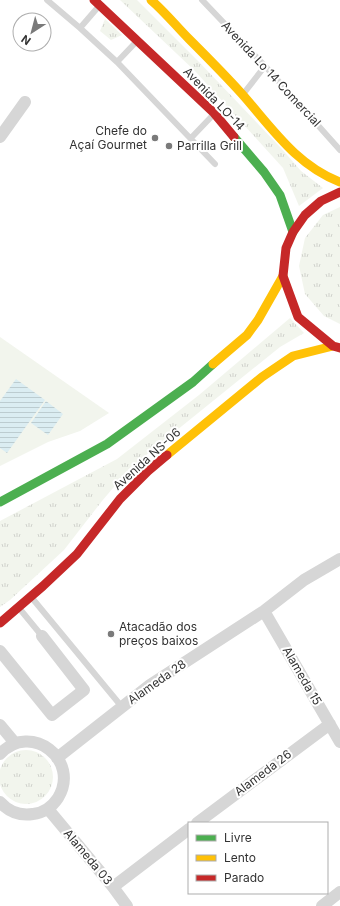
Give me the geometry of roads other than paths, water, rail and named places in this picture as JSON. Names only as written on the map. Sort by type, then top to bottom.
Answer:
[{"type":"street","name":"Avenida LO-14","points":[[155,1],[243,94],[275,133],[293,151],[314,170],[334,181],[340,182]]},
{"type":"street","name":"Avenida LO-14","points":[[97,2],[214,113],[264,172],[280,195],[293,232]]},
{"type":"street","points":[[0,138],[25,102]]},
{"type":"street","points":[[336,347],[298,318],[284,276],[286,248],[293,232],[305,215],[320,201],[340,192]]},
{"type":"street","points":[[0,502],[107,444],[192,382],[247,335],[258,320],[284,276]]},
{"type":"street","name":"Avenida NS-06","points":[[0,622],[77,554],[120,499],[148,471],[262,377],[293,356],[336,347]]},
{"type":"street","name":"Alameda 28","points":[[57,758],[150,685],[264,611],[304,580],[340,559]]},
{"type":"street","name":"Alameda 15","points":[[264,611],[340,742]]},
{"type":"street","points":[[0,651],[52,715],[84,690],[42,636]]},
{"type":"street","name":"Alameda 26","points":[[198,822],[330,724]]},
{"type":"street","points":[[0,725],[15,743]]},
{"type":"street","points":[[0,754],[15,743],[25,741],[35,742],[45,746],[53,752],[57,758],[63,771],[64,782],[56,802],[48,809],[37,814],[26,815],[14,813],[0,802]]},
{"type":"street","name":"Alameda 03","points":[[48,809],[127,906]]},
{"type":"street","points":[[113,887],[188,830]]},
{"type":"street","points":[[322,906],[340,892]]},
{"type":"lane","points":[[47,0],[117,62],[215,164]]},
{"type":"lane","name":"Avenida Lo 14 Comercial","points":[[202,0],[265,66],[340,150]]},
{"type":"lane","points":[[80,28],[97,2]]},
{"type":"lane","points":[[117,62],[138,41]]},
{"type":"lane","points":[[243,94],[265,66]]},
{"type":"lane","points":[[191,138],[214,113]]},
{"type":"lane","points":[[30,597],[122,707]]},
{"type":"lane","points":[[18,607],[42,636]]},
{"type":"place","name":"Chefe do Açaí Gourmet","points":[[155,138]]},
{"type":"place","name":"Parrilla Grill","points":[[169,146]]},
{"type":"place","name":"Atacadão dos preços baixos","points":[[111,634]]}]
